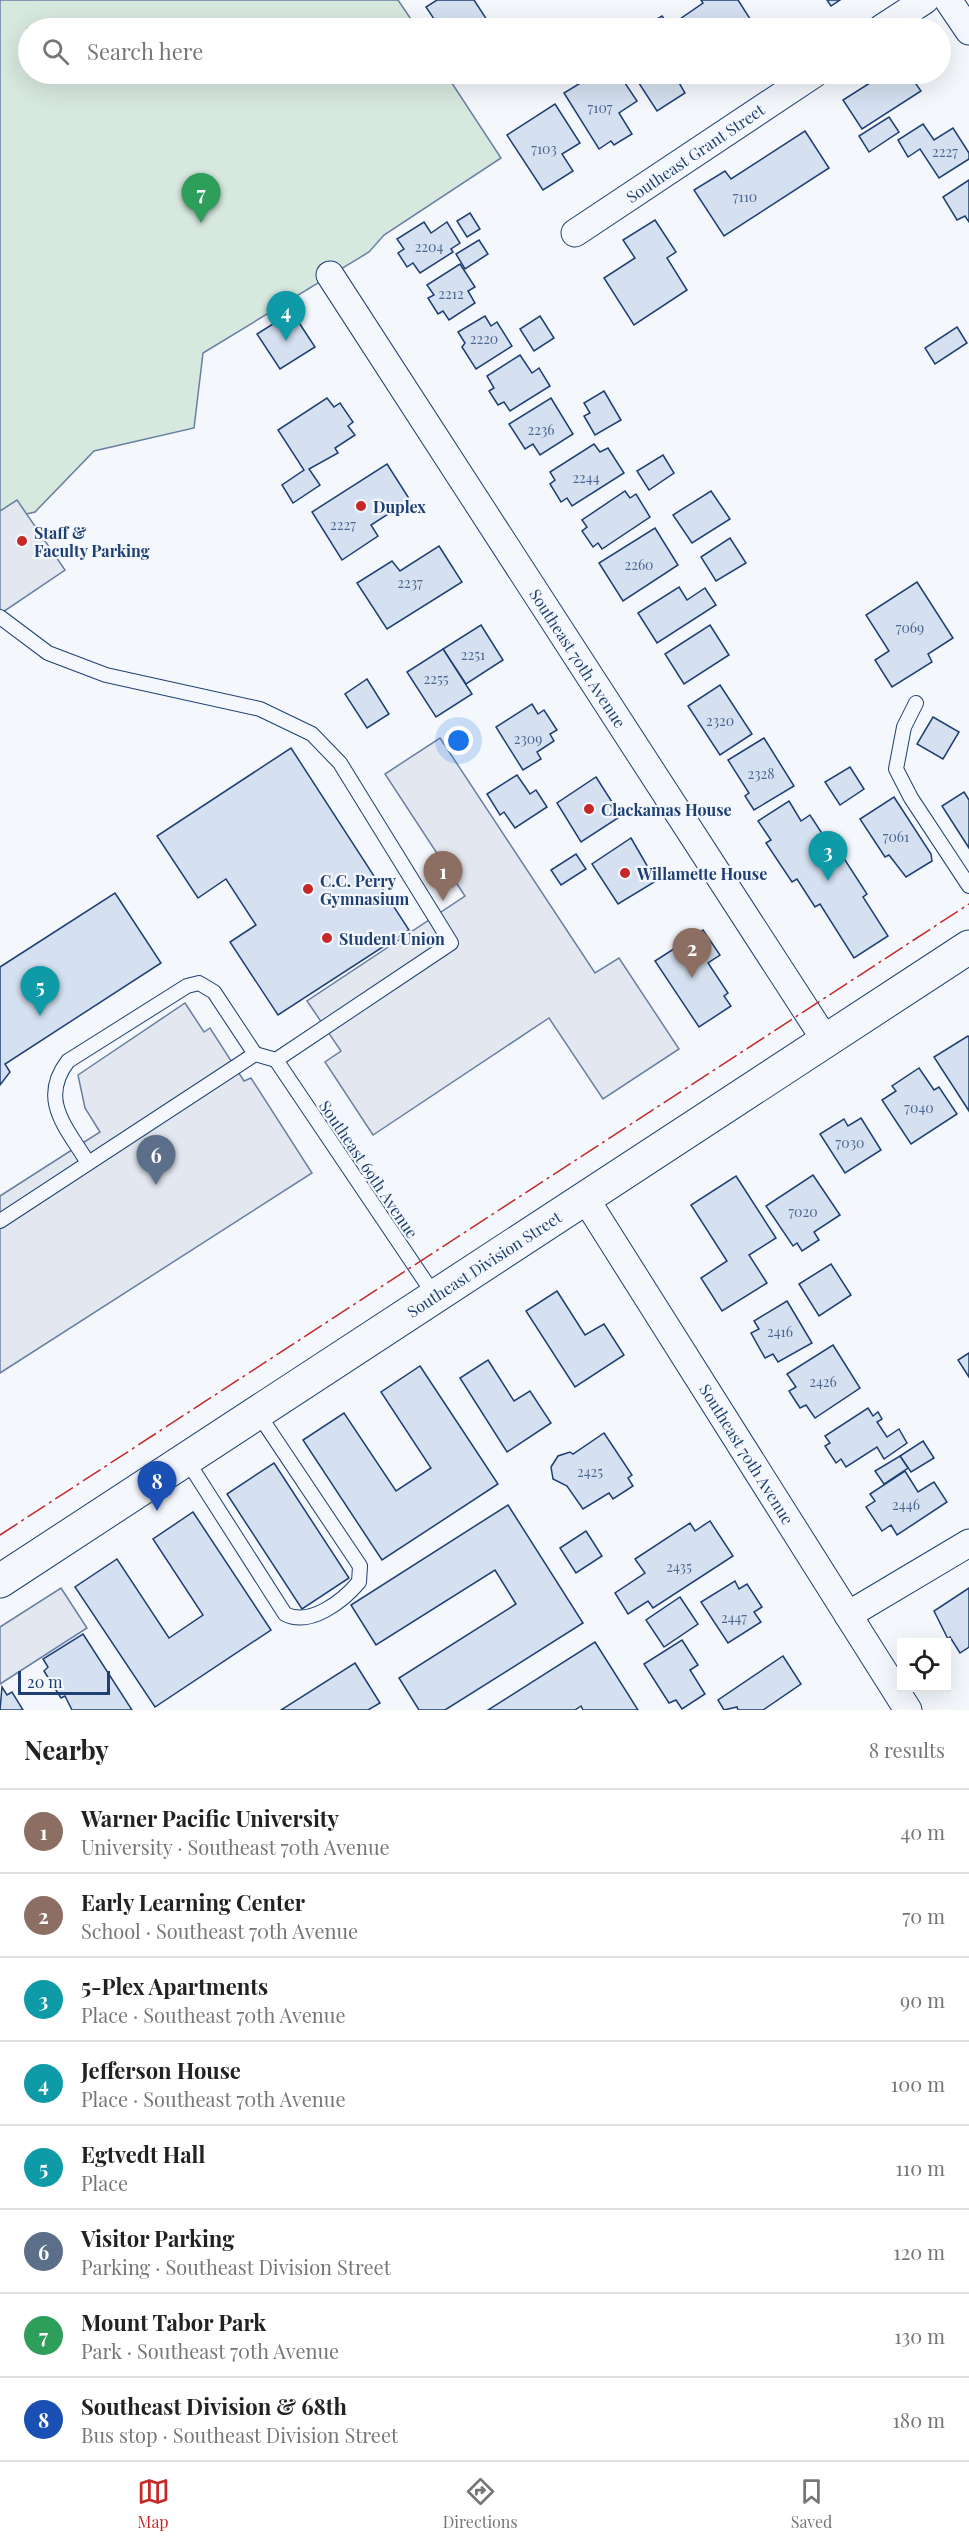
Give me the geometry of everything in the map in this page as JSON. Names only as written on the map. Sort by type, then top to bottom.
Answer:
[{"type":"main road","name":"Southeast Division Street","points":[[0,1581],[969,947]]},
{"type":"street","points":[[897,18],[925,0]]},
{"type":"street","points":[[948,0],[969,31]]},
{"type":"street","name":"Southeast Grant Street","points":[[575,232],[799,84]]},
{"type":"street","name":"Southeast 70th Avenue","points":[[330,275],[826,1041]]},
{"type":"street","name":"Southeast 70th Avenue","points":[[585,1198],[908,1710]]},
{"type":"street","points":[[848,1615],[969,1543]]},
{"type":"lane","points":[[0,617],[48,653],[106,675],[260,709],[312,734],[340,763],[451,943],[276,1060],[255,1054],[214,992],[199,983],[187,986],[68,1061],[59,1072],[54,1087],[54,1101],[59,1116],[88,1163]]},
{"type":"lane","points":[[916,703],[904,727],[896,769],[911,798],[969,886]]},
{"type":"lane","points":[[0,1221],[255,1054]]},
{"type":"lane","name":"Southeast 69th Avenue","points":[[276,1060],[435,1296]]},
{"type":"lane","points":[[186,1459],[285,1614],[295,1619],[304,1619],[338,1601],[359,1582],[360,1566],[257,1412]]},
{"type":"shaded area","points":[[0,0],[398,0],[410,18],[18,18],[18,84],[453,84],[501,158],[384,235],[369,252],[203,353],[194,428],[94,451],[35,512],[0,520]]},
{"type":"shaded area","name":"Staff & Faculty Parking","points":[[17,500],[65,570],[0,614],[0,511]]},
{"type":"shaded area","points":[[440,738],[595,973],[619,958],[679,1049],[603,1099],[549,1018],[373,1135],[325,1062],[341,1051],[307,1001],[465,896],[385,774]]},
{"type":"shaded area","points":[[185,1003],[204,1032],[210,1028],[244,1081],[251,1078],[312,1173],[0,1373],[0,1196],[100,1132],[85,1108],[78,1075]]},
{"type":"shaded area","points":[[61,1588],[87,1628],[0,1684],[0,1627]]},
{"type":"building","points":[[437,0],[474,0],[486,18],[433,18],[426,7]]},
{"type":"building","points":[[701,0],[738,0],[750,18],[681,18],[703,3]]},
{"type":"building","points":[[827,0],[840,0],[831,6]]},
{"type":"building","points":[[579,84],[626,84],[637,101],[619,113],[632,134],[614,145],[611,141],[599,149],[564,93]]},
{"type":"building","points":[[639,84],[680,84],[685,93],[657,111]]},
{"type":"building","points":[[868,84],[916,84],[921,91],[862,129],[843,100]]},
{"type":"building","points":[[555,104],[580,143],[562,154],[573,171],[543,190],[507,135]]},
{"type":"building","points":[[889,117],[899,132],[869,152],[859,136]]},
{"type":"building","points":[[923,124],[934,140],[953,128],[969,153],[969,159],[939,178],[920,149],[908,157],[898,140]]},
{"type":"building","points":[[805,131],[829,168],[724,236],[694,190],[725,171],[731,179]]},
{"type":"building","points":[[969,180],[969,222],[965,216],[957,220],[943,197]]},
{"type":"building","points":[[470,213],[480,229],[467,237],[457,221]]},
{"type":"building","points":[[655,220],[676,252],[667,258],[687,290],[634,325],[604,278],[635,258],[623,240]]},
{"type":"building","points":[[424,222],[431,233],[447,222],[460,243],[451,249],[453,252],[420,273],[413,263],[407,267],[398,253],[404,249],[397,239]]},
{"type":"building","points":[[479,240],[488,254],[465,269],[456,254]]},
{"type":"building","points":[[460,264],[475,287],[468,291],[475,303],[449,320],[443,311],[438,314],[428,298],[434,295],[427,285]]},
{"type":"building","points":[[292,312],[315,347],[280,369],[257,334]]},
{"type":"building","points":[[485,316],[491,326],[497,322],[512,346],[476,369],[462,347],[465,343],[458,332]]},
{"type":"building","points":[[540,316],[554,338],[534,351],[520,329]]},
{"type":"building","points":[[957,327],[967,343],[935,364],[925,348]]},
{"type":"building","points":[[520,355],[532,373],[539,368],[550,386],[510,411],[504,402],[498,405],[489,391],[494,388],[487,376]]},
{"type":"building","points":[[604,391],[621,420],[595,435],[584,416],[590,413],[584,403]]},
{"type":"building","points":[[327,398],[334,407],[340,403],[353,422],[348,426],[355,435],[335,448],[338,453],[309,469],[320,485],[293,503],[282,485],[304,470],[278,430]]},
{"type":"building","points":[[551,398],[573,434],[540,455],[533,444],[525,449],[509,424]]},
{"type":"building","points":[[594,444],[600,452],[608,448],[624,473],[572,506],[567,498],[561,502],[550,484],[555,480],[550,472]]},
{"type":"building","points":[[663,455],[674,473],[649,490],[637,471]]},
{"type":"building","name":"Duplex","points":[[387,464],[410,500],[371,525],[378,536],[342,560],[312,512]]},
{"type":"building","points":[[625,491],[630,498],[636,494],[650,517],[602,549],[598,543],[593,547],[582,531],[587,527],[582,520]]},
{"type":"building","points":[[711,491],[730,519],[692,543],[673,515]]},
{"type":"building","points":[[655,528],[678,565],[623,601],[599,563]]},
{"type":"building","points":[[730,538],[746,563],[716,581],[701,557]]},
{"type":"building","points":[[439,546],[462,582],[387,629],[357,583],[392,561],[400,571]]},
{"type":"building","points":[[917,582],[953,638],[928,654],[932,662],[892,687],[875,660],[889,651],[866,615]]},
{"type":"building","points":[[679,587],[687,600],[705,588],[716,605],[657,643],[638,613]]},
{"type":"building","points":[[481,625],[503,660],[466,684],[443,649]]},
{"type":"building","points":[[710,625],[729,655],[684,684],[665,654]]},
{"type":"building","points":[[443,649],[472,694],[436,717],[407,672]]},
{"type":"building","points":[[367,679],[389,714],[367,728],[345,694]]},
{"type":"building","points":[[720,685],[752,734],[720,755],[688,706]]},
{"type":"building","points":[[532,704],[538,714],[544,710],[557,730],[550,734],[554,741],[537,752],[541,759],[523,770],[496,727]]},
{"type":"building","points":[[933,717],[959,732],[943,759],[917,744]]},
{"type":"building","points":[[764,738],[794,786],[754,810],[745,796],[749,793],[728,760]]},
{"type":"building","name":"C.C. Perry Gymnasium","points":[[291,748],[409,930],[278,1015],[230,942],[256,925],[226,879],[198,898],[157,836]]},
{"type":"building","points":[[850,767],[864,789],[840,805],[825,782]]},
{"type":"building","points":[[517,775],[530,794],[536,790],[547,807],[515,828],[504,812],[500,815],[487,794]]},
{"type":"building","name":"Clackamas House","points":[[596,777],[621,816],[581,842],[557,803]]},
{"type":"building","points":[[964,792],[969,800],[969,848],[942,806]]},
{"type":"building","points":[[894,797],[931,854],[932,861],[906,877],[889,855],[885,857],[860,819]]},
{"type":"building","points":[[789,801],[801,821],[810,815],[823,835],[827,832],[867,894],[863,897],[888,936],[854,958],[820,904],[815,907],[797,879],[792,882],[766,843],[771,840],[758,821]]},
{"type":"building","name":"Willamette House","points":[[631,838],[656,881],[618,904],[592,864]]},
{"type":"building","points":[[576,854],[586,869],[561,885],[551,870]]},
{"type":"building","points":[[115,893],[161,963],[5,1064],[10,1072],[0,1085],[0,967]]},
{"type":"building","points":[[703,930],[720,955],[708,963],[728,993],[724,996],[731,1006],[699,1027],[655,961]]},
{"type":"building","points":[[969,1037],[969,1111],[934,1057]]},
{"type":"building","points":[[919,1068],[934,1090],[939,1087],[957,1114],[911,1144],[882,1100],[896,1091],[892,1086]]},
{"type":"building","points":[[861,1118],[881,1150],[845,1173],[820,1134],[844,1119],[848,1126]]},
{"type":"building","points":[[813,1175],[840,1215],[814,1232],[819,1240],[802,1251],[797,1243],[793,1246],[766,1206]]},
{"type":"building","points":[[736,1176],[776,1238],[749,1255],[767,1283],[722,1311],[701,1278],[727,1261],[691,1205]]},
{"type":"building","points":[[831,1264],[851,1295],[819,1316],[799,1284]]},
{"type":"building","points":[[557,1291],[585,1335],[604,1324],[624,1355],[575,1387],[526,1311]]},
{"type":"building","points":[[787,1301],[812,1343],[778,1362],[773,1354],[765,1358],[751,1333],[759,1329],[754,1321]]},
{"type":"building","points":[[833,1345],[860,1388],[815,1418],[806,1405],[800,1408],[789,1391],[796,1387],[787,1374]]},
{"type":"building","points":[[969,1353],[969,1377],[958,1360]]},
{"type":"building","points":[[488,1360],[514,1401],[530,1391],[551,1423],[507,1452],[460,1378]]},
{"type":"building","points":[[420,1366],[498,1484],[382,1560],[303,1440],[344,1413],[396,1491],[431,1468],[381,1392]]},
{"type":"building","points":[[868,1408],[873,1416],[878,1412],[882,1419],[877,1422],[887,1437],[899,1429],[907,1443],[884,1459],[877,1447],[846,1467],[841,1459],[836,1463],[825,1446],[830,1443],[825,1436]]},
{"type":"building","points":[[604,1433],[632,1475],[628,1478],[633,1486],[613,1499],[609,1493],[583,1509],[567,1486],[553,1479],[551,1467],[558,1456],[570,1452],[573,1454]]},
{"type":"building","points":[[923,1441],[934,1458],[911,1472],[900,1456]]},
{"type":"building","points":[[900,1456],[908,1468],[884,1484],[875,1471]]},
{"type":"building","points":[[274,1463],[349,1578],[302,1609],[227,1494]]},
{"type":"building","points":[[905,1471],[918,1492],[934,1482],[947,1502],[897,1535],[891,1525],[882,1531],[866,1507],[875,1501],[870,1494]]},
{"type":"building","points":[[508,1505],[583,1623],[445,1710],[419,1710],[399,1678],[516,1604],[495,1570],[376,1645],[351,1605]]},
{"type":"building","points":[[193,1512],[271,1630],[155,1707],[75,1587],[117,1559],[169,1638],[203,1615],[153,1539]]},
{"type":"building","points":[[710,1521],[733,1556],[653,1608],[648,1601],[628,1614],[615,1593],[645,1573],[635,1559],[690,1523],[695,1531]]},
{"type":"building","points":[[586,1531],[602,1556],[576,1573],[560,1548]]},
{"type":"building","points":[[735,1581],[739,1589],[747,1584],[762,1607],[754,1612],[761,1622],[728,1643],[701,1602]]},
{"type":"building","points":[[969,1588],[969,1647],[960,1653],[951,1638],[948,1638],[934,1611]]},
{"type":"building","points":[[680,1597],[698,1624],[664,1647],[646,1620]]},
{"type":"building","points":[[83,1634],[132,1710],[72,1710],[65,1696],[61,1698],[44,1671],[48,1667],[43,1659]]},
{"type":"building","points":[[682,1640],[698,1665],[690,1670],[705,1694],[682,1709],[676,1700],[669,1703],[644,1664]]},
{"type":"building","points":[[595,1642],[638,1710],[583,1710],[581,1706],[575,1710],[488,1710]]},
{"type":"building","points":[[783,1656],[801,1684],[763,1710],[738,1710],[737,1707],[724,1710],[718,1700]]},
{"type":"building","points":[[355,1663],[380,1703],[368,1710],[281,1710]]},
{"type":"building","points":[[2,1687],[7,1695],[12,1692],[23,1710],[0,1710]]},
{"type":"power","points":[[0,1535],[969,904]]},
{"type":"place","name":"Mount Tabor Park","points":[[201,223]]},
{"type":"place","name":"Jefferson House","points":[[286,341]]},
{"type":"place","name":"Duplex","points":[[361,506]]},
{"type":"place","name":"Staff & Faculty Parking","points":[[22,541]]},
{"type":"place","name":"Clackamas House","points":[[589,809]]},
{"type":"place","name":"Willamette House","points":[[625,873]]},
{"type":"place","name":"5-Plex Apartments","points":[[828,881]]},
{"type":"place","name":"C.C. Perry Gymnasium","points":[[308,889]]},
{"type":"place","name":"Warner Pacific University","points":[[443,901]]},
{"type":"place","name":"Student Union","points":[[327,938]]},
{"type":"place","name":"Early Learning Center","points":[[692,978]]},
{"type":"place","name":"Egtvedt Hall","points":[[40,1016]]},
{"type":"place","name":"Visitor Parking","points":[[156,1185]]},
{"type":"place","name":"Southeast Division & 68th","points":[[157,1511]]}]
